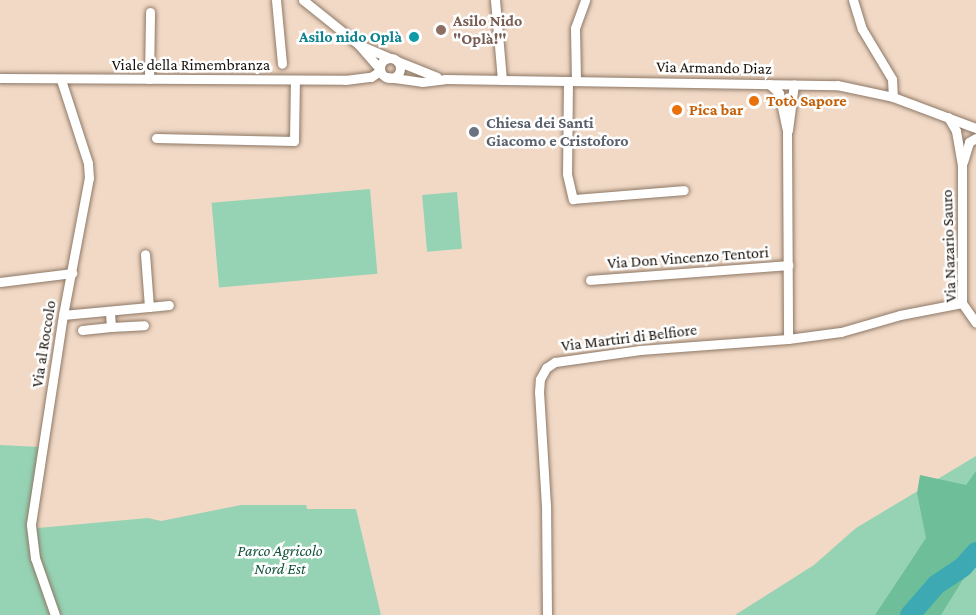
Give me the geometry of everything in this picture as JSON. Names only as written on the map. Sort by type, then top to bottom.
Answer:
[{"type":"street","points":[[276,0],[282,64]]},
{"type":"street","name":"Via Armando Diaz","points":[[303,0],[359,45],[382,72],[422,82],[445,79],[837,85],[893,97],[976,128]]},
{"type":"street","points":[[495,0],[502,80]]},
{"type":"street","points":[[585,0],[575,28],[567,174],[573,199],[684,190]]},
{"type":"street","points":[[853,0],[862,29],[892,79],[893,97]]},
{"type":"street","points":[[149,79],[150,12]]},
{"type":"street","name":"Via Armando Diaz","points":[[359,45],[425,74],[445,79]]},
{"type":"street","points":[[393,59],[399,64],[398,73],[394,77],[382,72],[383,61],[393,59]]},
{"type":"street","name":"Viale della Rimembranza","points":[[0,78],[295,80],[366,78],[382,72]]},
{"type":"street","name":"Via al Roccolo","points":[[55,615],[35,558],[31,524],[63,315],[86,200],[88,163],[61,80]]},
{"type":"street","points":[[156,138],[294,141],[295,80]]},
{"type":"street","name":"Via Don Vincenzo Tentori","points":[[769,84],[778,93],[787,132]]},
{"type":"street","name":"Via Don Vincenzo Tentori","points":[[788,339],[787,132],[794,84]]},
{"type":"street","name":"Via Nazario Sauro","points":[[948,117],[956,131],[962,164],[962,303],[976,323]]},
{"type":"street","name":"Via Nazario Sauro","points":[[962,164],[969,142],[976,138]]},
{"type":"street","points":[[145,254],[149,307]]},
{"type":"street","name":"Via Don Vincenzo Tentori","points":[[590,280],[788,265]]},
{"type":"street","points":[[0,282],[72,273]]},
{"type":"street","name":"Via Martiri di Belfiore","points":[[547,615],[546,506],[540,392],[540,379],[546,368],[555,362],[640,350],[788,339],[841,332],[900,315],[962,303]]},
{"type":"street","points":[[63,315],[169,305]]},
{"type":"street","points":[[110,311],[111,327]]},
{"type":"street","points":[[82,330],[144,325]]},
{"type":"green space","points":[[370,189],[377,274],[219,288],[212,203]]},
{"type":"green space","points":[[457,192],[462,249],[427,252],[422,195]]},
{"type":"green space","name":"Parco Agricolo Nord Est","points":[[0,445],[40,447],[31,526],[38,528],[148,518],[161,521],[241,505],[306,505],[307,509],[356,509],[381,615],[0,615]]},
{"type":"green space","points":[[976,456],[976,615],[735,615],[814,565],[856,528]]},
{"type":"green space","points":[[976,471],[976,566],[962,581],[941,615],[875,615],[926,538],[917,493],[920,475],[966,485]]},
{"type":"waterway","points":[[910,615],[936,585],[963,567],[976,552]]},
{"type":"place","name":"Asilo Nido \"Oplà!\"","points":[[441,30]]},
{"type":"place","name":"Asilo nido Oplà","points":[[414,37]]},
{"type":"place","name":"Totò Sapore","points":[[754,101]]},
{"type":"place","name":"Pica bar","points":[[677,110]]},
{"type":"place","name":"Chiesa dei Santi Giacomo e Cristoforo","points":[[474,132]]}]
